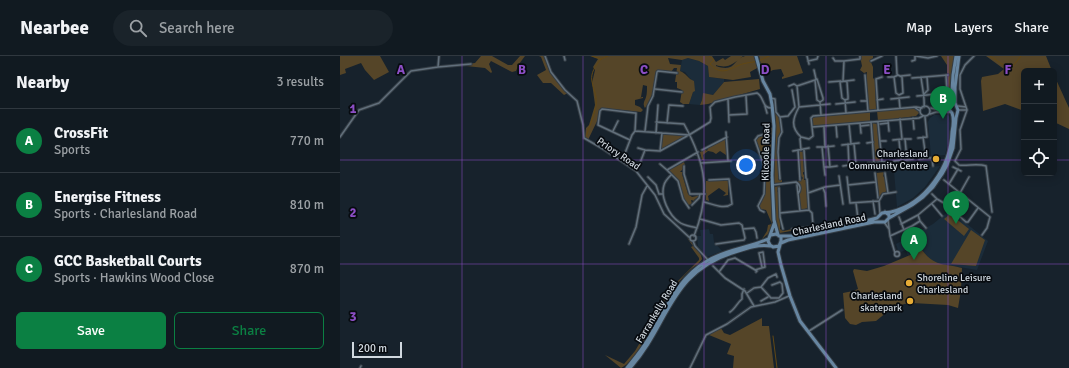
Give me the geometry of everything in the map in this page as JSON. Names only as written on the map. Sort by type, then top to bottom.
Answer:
[{"type":"main road","points":[[885,212],[889,219],[923,197],[933,187],[949,161],[953,148],[957,112],[955,87],[958,56]]},
{"type":"main road","points":[[885,212],[890,212],[908,204],[923,193],[936,179],[944,165],[950,150],[952,134],[950,106],[953,76],[958,56]]},
{"type":"main road","name":"Kilcoole Road","points":[[757,57],[760,64],[763,81],[771,98],[774,126],[772,175],[774,220]]},
{"type":"main road","points":[[950,106],[957,106]]},
{"type":"main road","points":[[951,112],[957,112]]},
{"type":"main road","name":"Charlesland Road","points":[[779,235],[792,236],[836,228],[870,220],[885,212]]},
{"type":"main road","points":[[879,215],[882,222]]},
{"type":"main road","name":"Charlesland Road","points":[[780,244],[789,240],[882,222],[889,219]]},
{"type":"main road","points":[[774,220],[771,235],[768,239],[769,243],[778,252]]},
{"type":"main road","points":[[774,220],[781,239],[778,252],[790,296],[800,321],[836,368]]},
{"type":"main road","points":[[771,235],[779,235]]},
{"type":"main road","name":"Farrankelly Road","points":[[627,368],[647,341],[675,291],[700,265],[726,252],[761,243],[768,239]]},
{"type":"main road","points":[[772,246],[777,247],[780,244]]},
{"type":"main road","name":"Farrankelly Road","points":[[630,368],[649,342],[677,293],[694,273],[707,264],[726,255],[762,245],[772,246]]},
{"type":"street","points":[[438,66],[439,56]]},
{"type":"street","name":"Priory Road","points":[[545,56],[551,72],[565,90],[577,101],[584,126],[584,138],[636,171],[657,197],[664,214],[693,241]]},
{"type":"street","points":[[564,56],[565,60]]},
{"type":"street","points":[[807,56],[809,62],[818,56]]},
{"type":"street","points":[[833,58],[835,61],[844,61],[860,59],[860,56]]},
{"type":"street","points":[[871,61],[882,56]]},
{"type":"street","points":[[896,56],[898,75]]},
{"type":"street","points":[[912,61],[916,60],[916,56],[928,58],[937,56]]},
{"type":"street","points":[[974,56],[965,65],[960,75],[960,90],[967,106],[967,110],[960,127],[961,150],[956,159],[956,164],[986,166],[992,212]]},
{"type":"street","points":[[844,61],[842,98],[846,103],[846,113]]},
{"type":"street","points":[[340,137],[359,110],[379,103],[411,70],[438,66],[471,64]]},
{"type":"street","points":[[672,73],[673,69]]},
{"type":"street","points":[[814,70],[823,98],[820,102],[821,115]]},
{"type":"street","points":[[645,131],[648,106],[655,90],[657,72],[677,73]]},
{"type":"street","points":[[865,74],[868,111]]},
{"type":"street","points":[[888,77],[910,75]]},
{"type":"street","points":[[912,78],[947,75],[947,93],[917,96]]},
{"type":"street","points":[[899,95],[903,92],[901,76]]},
{"type":"street","points":[[878,110],[876,79],[882,77]]},
{"type":"street","points":[[894,77],[896,93],[899,95],[900,108]]},
{"type":"street","points":[[921,77],[925,101],[931,112],[926,116]]},
{"type":"street","points":[[924,95],[928,90],[927,77]]},
{"type":"street","points":[[789,86],[794,84],[797,86],[816,79]]},
{"type":"street","points":[[816,79],[817,100],[820,102]]},
{"type":"street","points":[[829,82],[854,80]]},
{"type":"street","points":[[843,81],[848,98],[845,100]]},
{"type":"street","points":[[797,86],[799,107],[793,121],[795,129],[801,137],[812,138],[812,117],[821,115],[914,107],[928,107],[935,109],[950,106]]},
{"type":"street","points":[[655,90],[682,92]]},
{"type":"street","points":[[780,117],[788,116],[795,107],[792,90]]},
{"type":"street","points":[[638,148],[660,151],[688,136],[710,122],[710,107],[713,103],[728,99],[754,93],[759,94],[762,96],[767,114]]},
{"type":"street","points":[[729,116],[747,114],[746,96]]},
{"type":"street","points":[[891,99],[909,97]]},
{"type":"street","points":[[771,98],[775,99],[776,112],[780,117],[782,132],[779,138],[778,152],[780,179]]},
{"type":"street","points":[[728,99],[729,122]]},
{"type":"street","points":[[878,100],[883,99]]},
{"type":"street","points":[[861,101],[867,101]]},
{"type":"street","points":[[914,129],[914,118],[921,112],[925,101]]},
{"type":"street","points":[[836,104],[855,102]]},
{"type":"street","points":[[799,107],[830,104]]},
{"type":"street","points":[[656,133],[658,105]]},
{"type":"street","points":[[667,123],[669,105],[683,106]]},
{"type":"street","points":[[765,106],[772,108]]},
{"type":"street","points":[[957,106],[967,106]]},
{"type":"street","points":[[914,107],[926,116]]},
{"type":"street","points":[[957,112],[960,109],[967,110]]},
{"type":"street","points":[[621,162],[635,131],[636,113],[601,110],[597,124],[630,140]]},
{"type":"street","points":[[880,124],[900,119],[926,116],[936,112],[951,112]]},
{"type":"street","points":[[918,138],[927,137],[926,116]]},
{"type":"street","points":[[900,119],[902,139]]},
{"type":"street","points":[[613,132],[618,121]]},
{"type":"street","points":[[812,127],[878,121],[888,122]]},
{"type":"street","points":[[878,121],[882,162]]},
{"type":"street","points":[[656,122],[684,124],[688,136],[698,152],[704,180],[704,202],[694,236],[696,239],[693,241],[695,246],[708,260]]},
{"type":"street","points":[[871,122],[874,163]]},
{"type":"street","points":[[888,122],[888,131]]},
{"type":"street","points":[[860,123],[861,133]]},
{"type":"street","points":[[849,124],[850,144]]},
{"type":"street","points":[[836,125],[837,137]]},
{"type":"street","points":[[861,126],[869,125]]},
{"type":"street","points":[[824,126],[825,146]]},
{"type":"street","points":[[635,131],[688,136]]},
{"type":"street","points":[[701,162],[729,161],[726,132]]},
{"type":"street","points":[[660,151],[662,133]]},
{"type":"street","points":[[764,212],[760,210],[758,206],[764,194],[765,166],[755,140],[758,136],[765,134]]},
{"type":"street","points":[[702,150],[727,137]]},
{"type":"street","points":[[800,180],[799,150],[801,137]]},
{"type":"street","points":[[924,137],[926,158]]},
{"type":"street","points":[[905,139],[907,160]]},
{"type":"street","points":[[893,140],[911,139]]},
{"type":"street","points":[[899,140],[901,160]]},
{"type":"street","points":[[880,141],[886,141]]},
{"type":"street","points":[[866,143],[873,142]]},
{"type":"street","points":[[842,145],[859,143]]},
{"type":"street","points":[[848,144],[849,165]]},
{"type":"street","points":[[854,144],[856,165]]},
{"type":"street","points":[[828,146],[830,167]]},
{"type":"street","points":[[817,147],[834,146]]},
{"type":"street","points":[[822,147],[825,175]]},
{"type":"street","points":[[793,151],[809,148]]},
{"type":"street","points":[[638,168],[645,150]]},
{"type":"street","points":[[793,230],[812,227],[812,213],[809,210],[804,150]]},
{"type":"street","points":[[667,170],[698,152]]},
{"type":"street","points":[[919,159],[932,158],[933,166]]},
{"type":"street","points":[[894,161],[913,159]]},
{"type":"street","points":[[868,163],[888,162]]},
{"type":"street","points":[[660,164],[678,181],[683,199],[689,208]]},
{"type":"street","points":[[843,166],[862,164]]},
{"type":"street","points":[[684,166],[690,194],[704,194]]},
{"type":"street","points":[[824,168],[837,166]]},
{"type":"street","points":[[953,167],[960,171]]},
{"type":"street","points":[[949,184],[958,170]]},
{"type":"street","points":[[875,173],[878,198]]},
{"type":"street","points":[[886,173],[888,193]]},
{"type":"street","points":[[672,175],[664,183],[663,194],[668,207],[674,218],[683,224],[697,228]]},
{"type":"street","points":[[765,175],[772,175]]},
{"type":"street","points":[[839,176],[843,202]]},
{"type":"street","points":[[648,177],[656,185],[659,194],[663,194]]},
{"type":"street","points":[[847,177],[850,203],[879,201]]},
{"type":"street","points":[[949,206],[960,193],[969,177]]},
{"type":"street","points":[[704,202],[723,207],[728,207],[732,204],[729,180],[709,180]]},
{"type":"street","points":[[944,180],[990,218],[985,232],[982,235]]},
{"type":"street","points":[[772,184],[796,182],[800,186],[798,194]]},
{"type":"street","points":[[848,185],[876,182]]},
{"type":"street","points":[[629,244],[636,227],[642,195],[648,185]]},
{"type":"street","points":[[797,185],[800,211]]},
{"type":"street","points":[[808,193],[823,188],[840,185]]},
{"type":"street","points":[[823,188],[826,206]]},
{"type":"street","points":[[779,190],[780,213],[783,229]]},
{"type":"street","points":[[879,215],[879,201],[882,194],[896,192]]},
{"type":"street","points":[[692,205],[699,198],[700,194]]},
{"type":"street","points":[[932,194],[937,199],[949,206],[966,222],[968,222],[978,208]]},
{"type":"street","points":[[901,224],[918,215],[937,199]]},
{"type":"street","points":[[873,201],[875,214]]},
{"type":"street","points":[[856,203],[858,219]]},
{"type":"street","points":[[932,204],[942,216]]},
{"type":"street","points":[[880,208],[885,212]]},
{"type":"street","points":[[780,213],[809,210]]},
{"type":"street","points":[[918,215],[920,221],[926,228]]},
{"type":"street","points":[[898,218],[904,230]]},
{"type":"street","points":[[700,219],[723,225],[739,223],[742,225],[745,238],[744,240],[716,244]]},
{"type":"street","points":[[889,219],[890,236],[896,252]]},
{"type":"street","points":[[890,236],[920,221]]},
{"type":"street","points":[[882,222],[889,229]]},
{"type":"street","points":[[743,229],[754,228],[757,238]]},
{"type":"street","points":[[690,237],[694,236]]},
{"type":"street","points":[[755,270],[765,267],[763,252],[759,253],[762,267]]},
{"type":"street","points":[[700,265],[704,257]]},
{"type":"street","points":[[719,272],[727,262],[734,258],[757,271],[756,272]]},
{"type":"street","points":[[713,266],[730,282],[744,289],[754,306]]},
{"type":"street","points":[[747,293],[754,288],[761,287],[768,278],[776,274],[777,277]]},
{"type":"street","points":[[761,287],[771,298],[777,299],[783,293],[783,288],[781,283],[773,284],[773,280]]},
{"type":"street","points":[[730,312],[734,310],[738,302],[742,299],[744,289]]},
{"type":"street","points":[[761,301],[769,296]]},
{"type":"street","points":[[690,368],[706,335],[727,324],[754,306],[775,302],[790,296]]},
{"type":"street","points":[[807,332],[842,310]]},
{"type":"shaded area","points":[[340,56],[380,56],[389,72],[374,80],[361,63],[345,69],[346,73],[340,75]]},
{"type":"shaded area","points":[[481,56],[492,56],[508,65],[512,65],[520,56],[525,56],[516,71],[512,72],[491,61],[489,64],[491,73],[485,68],[466,66],[465,64],[475,63]]},
{"type":"shaded area","points":[[539,56],[544,56],[551,73],[568,93],[564,95],[551,83],[543,83],[537,75],[546,70],[541,57]]},
{"type":"shaded area","points":[[590,56],[712,56],[716,62],[723,58],[725,60],[731,56],[743,56],[738,60],[745,56],[755,56],[759,67],[750,72],[751,77],[733,80],[709,77],[708,66],[699,61],[688,58],[682,60],[668,58],[670,64],[681,65],[680,71],[694,81],[695,91],[693,92],[689,104],[683,104],[680,102],[682,90],[677,88],[677,82],[675,82],[677,68],[674,68],[671,72],[658,71],[656,72],[652,95],[645,108],[644,103],[647,86],[643,85],[640,98],[643,98],[635,100],[635,105],[643,110],[641,112],[602,108],[588,140],[585,138],[586,128],[589,125],[595,105],[592,83],[595,70],[593,67],[598,59]],"holes":[[[738,60],[731,67],[722,68],[716,66],[727,66]]]},
{"type":"shaded area","points":[[759,56],[797,56],[803,73],[782,79],[784,76],[781,69],[773,70],[763,75]]},
{"type":"shaded area","points":[[860,56],[873,56],[870,60],[873,67],[873,78],[875,80],[876,109],[869,109],[866,79],[867,72],[864,73],[860,70],[862,66]]},
{"type":"shaded area","points":[[941,56],[954,56],[950,97],[947,94],[947,76],[949,74],[947,73],[947,65]]},
{"type":"shaded area","points":[[986,56],[1046,56],[1051,68],[1021,68],[1021,110],[1005,104],[983,111],[982,77],[998,74],[1004,69]]},
{"type":"shaded area","points":[[688,58],[699,61],[708,66],[709,77],[724,79],[724,82],[713,95],[703,94],[700,105],[689,104],[693,92],[691,80],[685,72],[680,71],[682,60]]},
{"type":"shaded area","points":[[759,79],[760,89],[700,105],[703,93],[713,95],[724,82]]},
{"type":"shaded area","points":[[1057,82],[1069,108],[1069,129],[1057,123]]},
{"type":"shaded area","points":[[775,100],[776,112],[780,119],[781,132],[778,153],[780,177],[778,179],[782,180],[782,183],[774,183],[776,123]]},
{"type":"shaded area","points":[[917,109],[919,113],[916,116],[878,121],[877,111]]},
{"type":"shaded area","points":[[870,112],[870,121],[813,125],[812,118],[815,117]]},
{"type":"shaded area","points":[[946,114],[949,116],[950,124],[949,138],[945,155],[931,156],[928,122],[934,115]]},
{"type":"shaded area","points":[[873,123],[877,124],[880,161],[875,161]]},
{"type":"shaded area","points":[[772,128],[770,165],[768,174],[765,172],[765,166],[756,138],[763,135],[766,136],[768,130]]},
{"type":"shaded area","points":[[662,134],[687,136],[680,138],[680,140],[661,150]]},
{"type":"shaded area","points":[[725,138],[726,155],[720,151],[716,154],[708,151],[703,155],[704,160],[702,160],[700,152],[705,149],[707,151],[708,148]]},
{"type":"shaded area","points":[[799,151],[803,152],[803,174],[804,180],[806,180],[808,208],[801,210],[799,195],[801,187],[797,181],[800,181],[803,178],[801,176]]},
{"type":"shaded area","points":[[684,162],[685,165],[680,172],[683,172],[682,174],[688,194],[692,197],[697,195],[699,196],[694,200],[695,201],[691,200],[692,204],[688,205],[684,199],[677,179],[668,171],[668,169]]},
{"type":"shaded area","points":[[940,166],[925,187],[913,198],[897,207],[894,171]]},
{"type":"shaded area","points":[[885,172],[883,176],[885,178],[887,191],[881,194],[879,199],[876,173]]},
{"type":"shaded area","points":[[767,177],[770,178],[772,224],[766,210],[761,209],[759,206],[765,194]]},
{"type":"shaded area","points":[[728,180],[728,195],[723,196],[726,193],[719,188],[708,196],[709,201],[706,200],[706,181]]},
{"type":"shaded area","points":[[780,186],[777,191],[779,193],[780,229],[783,231],[792,229],[791,231],[780,233],[775,218],[774,187]]},
{"type":"shaded area","points":[[950,210],[988,241],[977,270],[932,262],[922,250],[908,256],[906,250],[901,252],[898,250],[896,244],[933,224]]},
{"type":"shaded area","points":[[950,214],[969,229],[964,236],[944,219]]},
{"type":"shaded area","points":[[772,224],[768,234],[762,239],[767,231],[768,225]]},
{"type":"shaded area","points":[[709,229],[710,234],[713,234],[714,242],[722,251],[707,257],[698,246],[697,236],[701,236],[700,230]]},
{"type":"shaded area","points":[[971,230],[985,240],[976,266],[951,264]]},
{"type":"shaded area","points":[[687,238],[698,250],[702,259],[674,288],[641,346],[627,364],[621,368],[605,355],[624,364],[635,351],[666,293],[699,260],[691,247],[693,246]]},
{"type":"shaded area","name":"Shoreline Leisure Charlesland","points":[[922,250],[935,262],[962,268],[958,308],[948,305],[904,304],[887,312],[876,321],[862,322],[856,325],[850,324],[845,318],[843,293],[858,289],[853,271],[854,269],[867,271],[884,266]]},
{"type":"shaded area","points":[[762,318],[762,326],[769,326],[774,368],[733,368],[734,356],[727,354],[731,344],[709,335],[721,328],[724,333],[730,335]]},
{"type":"waterway","points":[[592,56],[601,59],[608,56]]},
{"type":"waterway","points":[[709,56],[714,60],[710,64],[715,68],[724,71],[742,64],[756,61]]},
{"type":"waterway","points":[[759,61],[769,56]]},
{"type":"waterway","points":[[990,56],[1002,64],[1013,66],[1021,56]]},
{"type":"waterway","points":[[585,139],[596,106],[592,73],[595,66],[601,59]]},
{"type":"waterway","points":[[773,336],[777,368]]},
{"type":"place","name":"Energise Fitness","points":[[943,119]]},
{"type":"place","name":"Charlesland Community Centre","points":[[936,159]]},
{"type":"place","name":"GCC Basketball Courts","points":[[956,224]]},
{"type":"place","name":"CrossFit","points":[[914,260]]},
{"type":"place","name":"Shoreline Leisure Charlesland","points":[[909,283]]},
{"type":"place","name":"Charlesland skatepark","points":[[910,301]]}]
